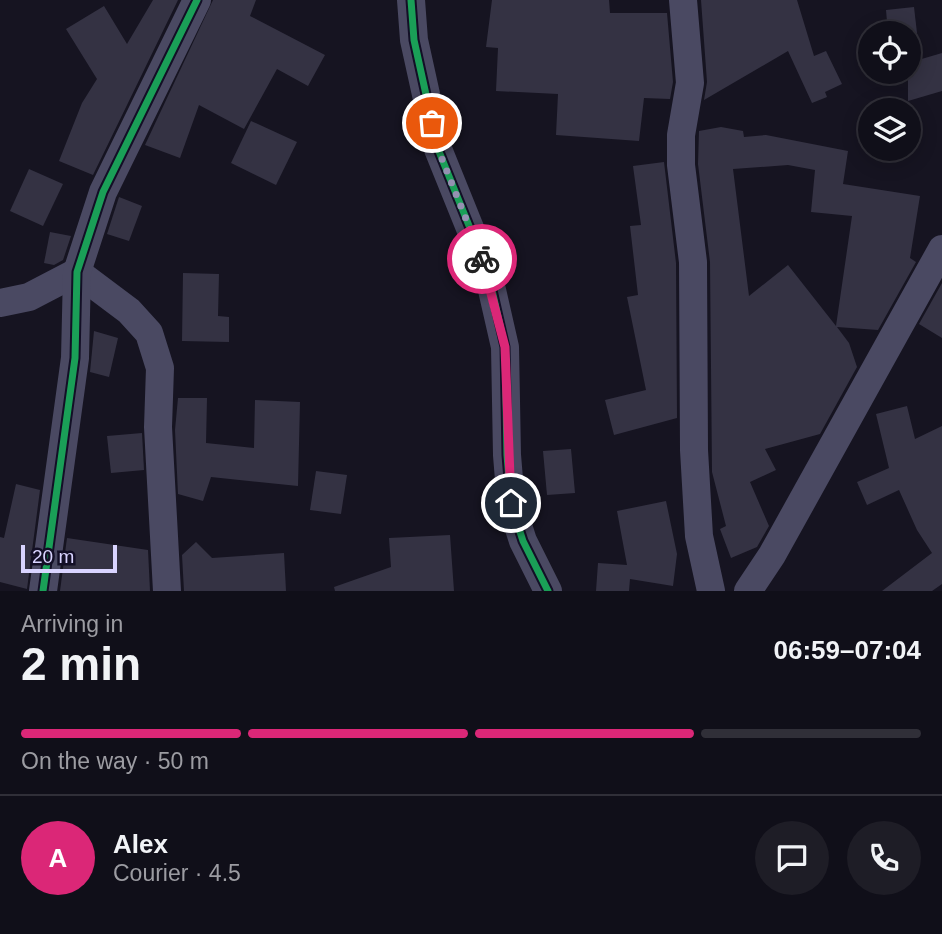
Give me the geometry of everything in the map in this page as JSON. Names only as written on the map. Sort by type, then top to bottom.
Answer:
[{"type":"street","points":[[43,591],[75,358],[77,272],[103,192],[197,0]]},
{"type":"street","points":[[411,0],[414,40],[438,149],[485,269],[505,347],[511,503],[523,541],[548,591]]},
{"type":"street","points":[[684,0],[691,83],[681,135],[681,165],[693,262],[694,450],[699,536],[711,591]]},
{"type":"street","points":[[748,591],[772,555],[942,249]]},
{"type":"street","points":[[0,303],[29,297],[77,272]]},
{"type":"street","points":[[77,272],[129,311],[149,333],[160,368],[158,427],[167,591]]},
{"type":"building","points":[[153,0],[178,0],[93,175],[59,161],[82,103],[97,79],[66,29],[104,6],[127,44]]},
{"type":"building","points":[[213,0],[256,0],[250,16],[325,55],[308,86],[277,69],[244,129],[199,105],[180,158],[145,145]]},
{"type":"building","points":[[492,0],[609,0],[610,13],[667,13],[673,82],[670,99],[644,98],[639,141],[556,135],[558,94],[496,91],[498,48],[486,47]]},
{"type":"building","points":[[701,0],[797,0],[814,56],[826,51],[842,84],[825,92],[827,97],[812,103],[788,51],[704,100],[707,82]]},
{"type":"building","points":[[914,7],[916,21],[887,21],[886,10]]},
{"type":"building","points":[[942,53],[942,91],[908,98],[908,84],[921,84],[921,59]]},
{"type":"building","points":[[251,121],[297,142],[276,185],[231,163]]},
{"type":"building","points":[[721,127],[743,131],[744,137],[766,135],[848,151],[843,184],[920,196],[910,258],[916,262],[878,330],[837,327],[849,343],[857,367],[820,434],[765,449],[776,470],[750,482],[769,526],[757,547],[731,558],[720,529],[726,526],[712,472],[710,262],[698,164],[699,131]],"holes":[[[788,165],[815,170],[811,212],[852,216],[836,326],[788,265],[749,296],[733,169]]]},
{"type":"building","points":[[664,162],[676,263],[677,418],[614,435],[605,400],[646,390],[627,297],[638,295],[630,226],[641,225],[633,166]]},
{"type":"building","points":[[29,169],[63,184],[43,226],[10,211]]},
{"type":"building","points":[[119,197],[142,206],[129,241],[107,234]]},
{"type":"building","points":[[50,232],[71,236],[63,260],[54,265],[44,263]]},
{"type":"building","points":[[183,273],[219,274],[218,316],[229,317],[229,342],[182,341]]},
{"type":"building","points":[[942,283],[942,338],[919,324]]},
{"type":"building","points":[[94,331],[118,338],[109,377],[90,372]]},
{"type":"building","points":[[178,398],[207,398],[206,443],[254,448],[255,400],[300,402],[298,486],[211,477],[203,501],[178,494],[175,430]]},
{"type":"building","points":[[907,406],[915,439],[942,426],[942,584],[932,591],[882,591],[932,553],[917,530],[899,490],[867,505],[857,482],[889,468],[876,414]]},
{"type":"building","points":[[142,433],[144,470],[111,473],[107,436]]},
{"type":"building","points":[[571,449],[575,493],[547,495],[543,451]]},
{"type":"building","points":[[316,471],[347,475],[341,514],[310,510]]},
{"type":"building","points":[[16,484],[40,490],[27,589],[0,582],[0,537],[4,538]]},
{"type":"building","points":[[666,501],[677,554],[673,586],[630,579],[629,591],[596,591],[598,563],[627,565],[617,511]]},
{"type":"building","points":[[450,535],[454,591],[335,591],[334,587],[391,567],[389,538]]},
{"type":"building","points":[[67,538],[148,550],[150,591],[60,591]]},
{"type":"building","points":[[196,542],[212,558],[284,553],[286,591],[184,591],[182,555]]},
{"type":"cycle path","points":[[43,591],[75,358],[77,272],[103,192],[197,0]]},
{"type":"cycle path","points":[[411,0],[414,40],[438,149],[478,248],[492,290],[505,347],[507,455],[511,504],[523,541],[548,591]]},
{"type":"way so far","points":[[432,123],[438,149],[482,259]]},
{"type":"route","points":[[482,259],[505,347],[507,455],[511,503]]}]
